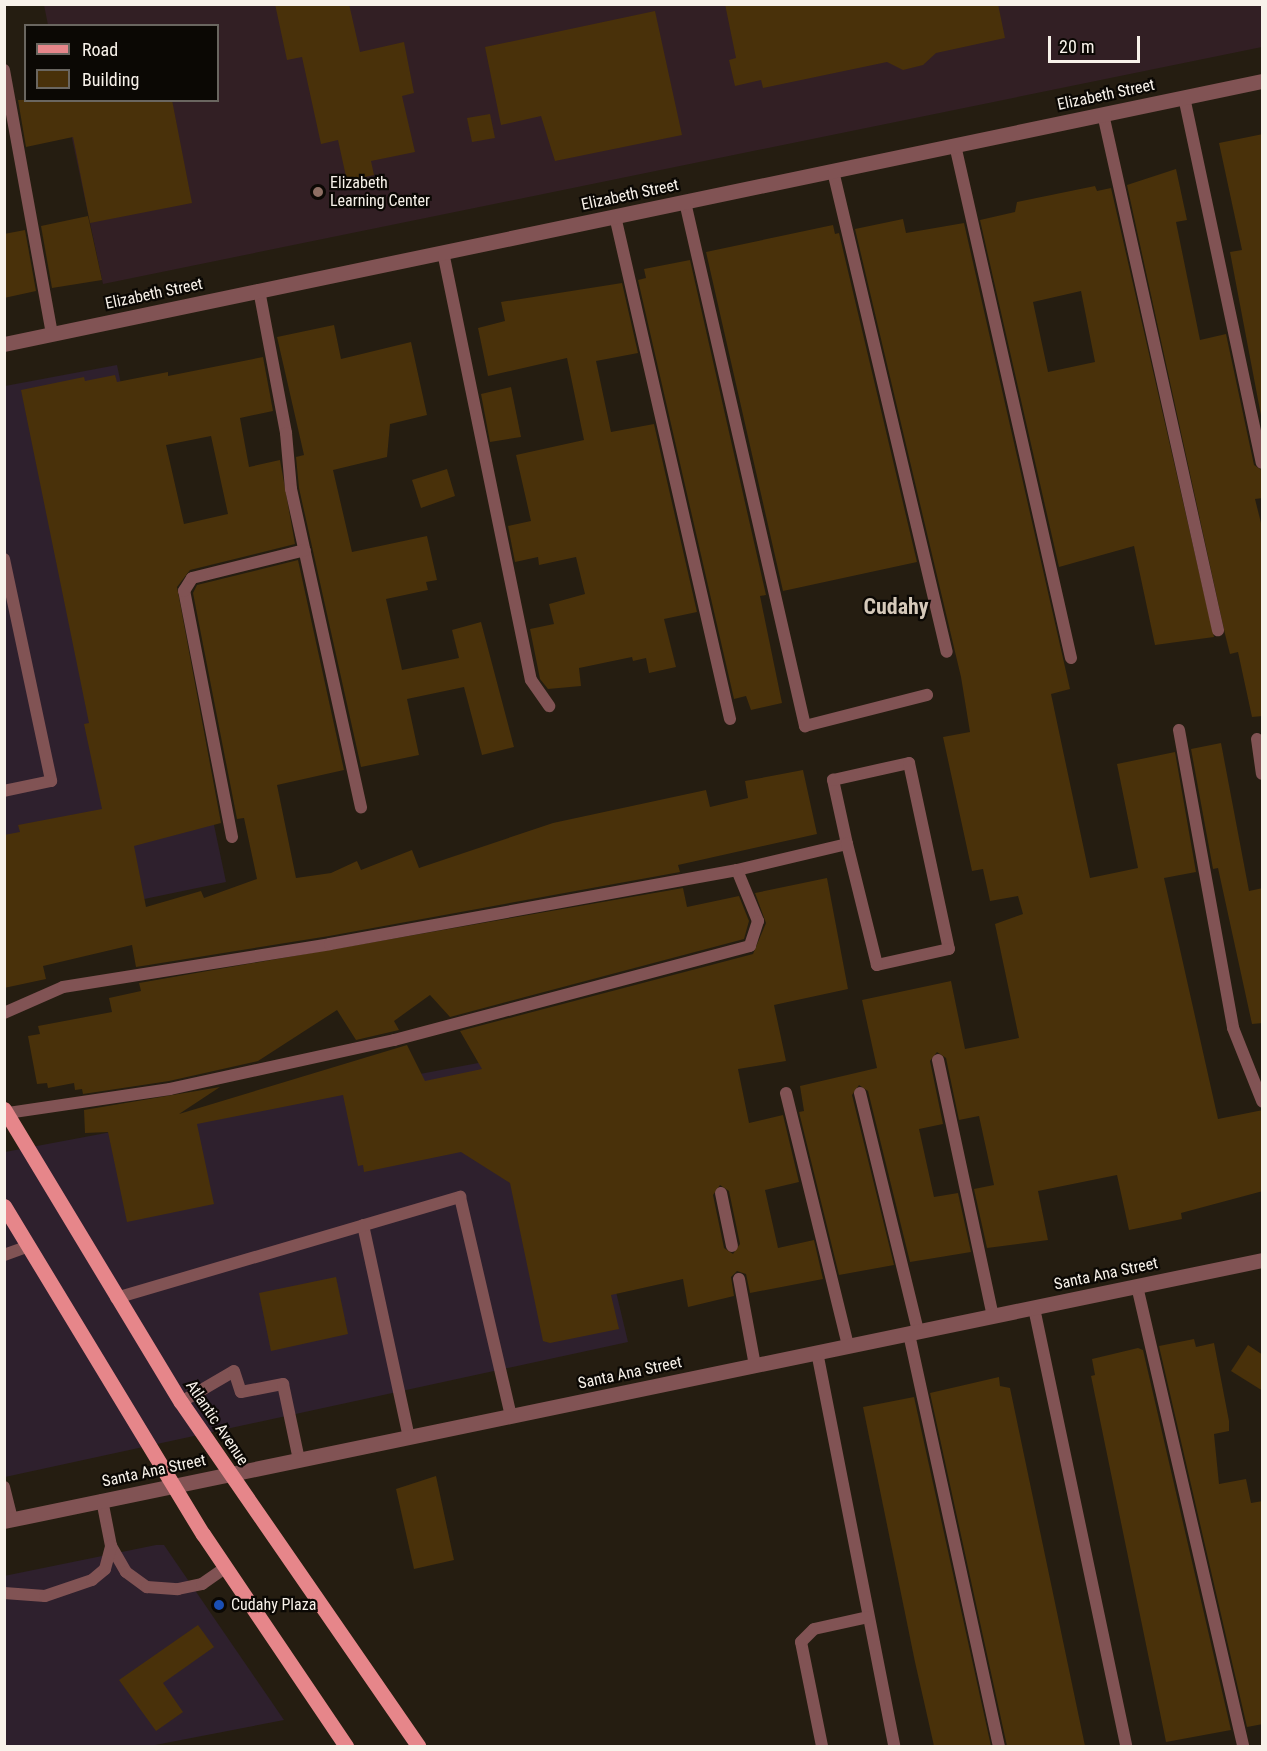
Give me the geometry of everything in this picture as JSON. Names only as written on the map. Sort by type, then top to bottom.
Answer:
[{"type":"main road","name":"Atlantic Avenue","points":[[6,1111],[116,1298],[181,1402],[418,1746]]},
{"type":"main road","points":[[4,1206],[173,1486],[346,1746]]},
{"type":"street","name":"Elizabeth Street","points":[[4,344],[1263,81]]},
{"type":"street","name":"Santa Ana Street","points":[[8,1520],[1263,1260]]},
{"type":"lane","points":[[4,70],[52,334]]},
{"type":"lane","points":[[1184,97],[1263,463]]},
{"type":"lane","points":[[1103,114],[1218,630]]},
{"type":"lane","points":[[955,145],[1071,658]]},
{"type":"lane","points":[[833,171],[947,652]]},
{"type":"lane","points":[[685,202],[805,726],[927,695]]},
{"type":"lane","points":[[615,216],[730,719]]},
{"type":"lane","points":[[443,252],[531,680],[549,706]]},
{"type":"lane","points":[[259,290],[305,550],[361,807]]},
{"type":"lane","points":[[232,837],[184,591],[192,578],[305,550]]},
{"type":"lane","points":[[4,559],[7,586],[51,781],[4,791]]},
{"type":"lane","points":[[1179,730],[1233,1028],[1263,1101]]},
{"type":"lane","points":[[1257,739],[1263,774]]},
{"type":"lane","points":[[909,763],[949,949],[877,966],[847,843],[833,780],[909,763]]},
{"type":"lane","points":[[4,1013],[63,987],[330,944],[737,870],[847,843]]},
{"type":"lane","points":[[6,1111],[170,1089],[383,1043],[750,946],[758,921],[737,870]]},
{"type":"lane","points":[[938,1060],[993,1316]]},
{"type":"lane","points":[[786,1093],[848,1346]]},
{"type":"lane","points":[[860,1094],[914,1332],[999,1746]]},
{"type":"lane","points":[[721,1193],[732,1246]]},
{"type":"lane","points":[[116,1298],[460,1197],[511,1416]]},
{"type":"lane","points":[[363,1226],[409,1437]]},
{"type":"lane","points":[[4,1256],[29,1246]]},
{"type":"lane","points":[[739,1279],[755,1365]]},
{"type":"lane","points":[[1137,1286],[1243,1746]]},
{"type":"lane","points":[[1034,1308],[1126,1745]]},
{"type":"lane","points":[[817,1352],[894,1746]]},
{"type":"lane","points":[[181,1402],[234,1371],[241,1392],[283,1384],[299,1460]]},
{"type":"lane","points":[[4,1487],[8,1520]]},
{"type":"lane","points":[[102,1500],[111,1546],[126,1572],[147,1587],[178,1589],[202,1584],[226,1568]]},
{"type":"lane","points":[[4,1593],[45,1596],[92,1580],[105,1569],[111,1546]]},
{"type":"lane","points":[[822,1746],[801,1642],[814,1629],[868,1617]]},
{"type":"shaded area","name":"Elizabeth Learning Center","points":[[1262,4],[1262,47],[103,284],[64,102],[219,102],[219,24],[48,24],[44,5]]},
{"type":"shaded area","points":[[117,365],[226,882],[5,928],[5,386]]},
{"type":"shaded area","points":[[558,1048],[628,1342],[5,1477],[5,1152]]},
{"type":"shaded area","points":[[164,1545],[284,1720],[150,1746],[5,1746],[4,1576]]},
{"type":"building","points":[[275,4],[349,4],[360,52],[404,42],[414,93],[402,96],[415,152],[371,161],[374,175],[347,181],[338,140],[321,144],[302,57],[287,60]]},
{"type":"building","points":[[725,4],[998,4],[1005,38],[936,53],[923,65],[903,70],[887,62],[763,88],[761,80],[735,86],[729,60],[736,58]]},
{"type":"building","points":[[655,11],[682,135],[555,161],[541,116],[501,125],[485,47]]},
{"type":"building","points":[[18,100],[24,100],[24,102],[172,102],[192,203],[90,223],[73,137],[26,147]]},
{"type":"building","points":[[490,114],[495,138],[472,142],[467,118]]},
{"type":"building","points":[[1263,134],[1263,426],[1230,252],[1242,250],[1219,143]]},
{"type":"building","points":[[1176,169],[1187,220],[1176,222],[1200,340],[1226,334],[1254,465],[1263,471],[1263,498],[1255,499],[1263,531],[1263,716],[1252,717],[1238,652],[1230,654],[1127,185]]},
{"type":"building","points":[[1095,186],[1097,191],[1111,188],[1214,637],[1155,645],[1134,546],[1059,567],[980,220],[1015,212],[1017,202]],"holes":[[[1081,291],[1095,362],[1048,372],[1033,302]]]},
{"type":"building","points":[[88,216],[102,280],[52,288],[41,226]]},
{"type":"building","points":[[903,219],[906,233],[964,223],[1070,689],[1051,694],[1090,878],[1138,868],[1117,764],[1175,752],[1196,872],[1164,878],[1218,1119],[1263,1110],[1263,1191],[1181,1213],[1182,1219],[1129,1230],[1117,1175],[1038,1191],[1048,1240],[987,1248],[974,1189],[994,1185],[979,1116],[959,1120],[946,1058],[937,1052],[930,1061],[943,1124],[919,1129],[934,1197],[958,1193],[971,1252],[910,1262],[868,1091],[859,1085],[852,1095],[894,1265],[839,1275],[799,1112],[804,1111],[800,1086],[877,1068],[862,1000],[951,981],[965,1049],[1019,1038],[995,924],[1023,914],[1018,896],[990,901],[983,869],[972,871],[943,737],[970,732],[961,677],[855,229]]},
{"type":"building","points":[[833,225],[835,234],[839,233],[917,562],[783,591],[706,252]]},
{"type":"building","points":[[25,230],[36,291],[4,298],[4,234]]},
{"type":"building","points":[[690,260],[766,595],[760,596],[782,703],[751,710],[746,696],[734,699],[638,280],[646,278],[644,269]]},
{"type":"building","points":[[622,283],[638,353],[596,361],[611,432],[654,424],[697,612],[664,619],[676,667],[649,673],[646,658],[633,661],[632,657],[579,668],[581,686],[548,689],[540,679],[530,629],[554,624],[549,604],[585,594],[576,557],[539,565],[538,557],[515,562],[508,526],[531,521],[516,455],[584,440],[567,358],[488,376],[478,328],[505,321],[501,302]]},
{"type":"building","points":[[334,325],[341,359],[411,342],[427,415],[390,424],[387,457],[333,470],[352,552],[427,536],[437,580],[426,582],[428,590],[386,599],[402,670],[459,658],[452,630],[481,622],[514,747],[482,755],[464,687],[407,699],[419,755],[361,767],[299,488],[296,457],[304,455],[277,337]]},
{"type":"building","points":[[263,357],[273,411],[240,418],[249,467],[280,460],[295,544],[190,570],[177,587],[221,823],[134,846],[146,907],[201,891],[204,898],[257,879],[244,818],[237,819],[193,593],[197,585],[298,560],[344,770],[277,785],[296,878],[331,873],[357,861],[361,870],[412,850],[419,868],[553,823],[706,790],[710,807],[748,798],[745,781],[803,770],[817,834],[678,865],[680,872],[329,936],[136,967],[132,945],[43,966],[46,979],[4,988],[4,835],[20,832],[18,825],[102,809],[84,724],[89,723],[21,390],[84,377],[85,381],[115,375],[117,382],[168,372],[168,376]],"holes":[[[211,436],[228,514],[184,524],[166,445]]]},
{"type":"building","points":[[511,387],[521,437],[490,442],[481,394]]},
{"type":"building","points":[[447,469],[455,496],[421,508],[412,480]]},
{"type":"building","points":[[1221,743],[1249,891],[1263,888],[1263,1023],[1252,1024],[1218,868],[1213,869],[1191,749]]},
{"type":"building","points":[[827,878],[848,989],[774,1005],[786,1061],[738,1069],[749,1123],[783,1115],[799,1182],[765,1190],[778,1248],[814,1240],[823,1279],[750,1293],[746,1274],[737,1271],[731,1277],[734,1296],[688,1307],[683,1279],[611,1295],[619,1329],[550,1343],[543,1341],[510,1183],[461,1152],[364,1172],[363,1165],[358,1166],[343,1095],[197,1124],[214,1204],[127,1222],[108,1132],[85,1133],[84,1110],[220,1087],[179,1114],[407,1045],[425,1081],[482,1069],[460,1031],[753,954],[766,923],[755,893]],"holes":[[[720,1185],[729,1191],[740,1244],[733,1254],[724,1248],[713,1195]]]},
{"type":"building","points":[[683,888],[687,907],[739,896],[749,921],[744,939],[450,1017],[430,995],[394,1021],[399,1030],[356,1040],[337,1010],[258,1061],[169,1081],[83,1094],[82,1089],[75,1090],[74,1083],[48,1088],[47,1083],[37,1084],[28,1036],[40,1034],[38,1026],[112,1012],[109,998],[141,991],[139,983]]},
{"type":"building","points":[[336,1277],[348,1334],[271,1351],[259,1293]]},
{"type":"building","points":[[1194,1339],[1196,1347],[1214,1343],[1229,1421],[1229,1431],[1214,1434],[1219,1484],[1246,1479],[1251,1503],[1263,1501],[1263,1724],[1247,1727],[1159,1346]]},
{"type":"building","points":[[1248,1345],[1263,1355],[1263,1391],[1231,1371]]},
{"type":"building","points":[[1138,1348],[1143,1350],[1231,1730],[1166,1742],[1091,1376],[1095,1375],[1092,1359]]},
{"type":"building","points":[[999,1377],[1000,1386],[1010,1388],[1085,1746],[1007,1746],[930,1393]]},
{"type":"building","points":[[914,1397],[991,1746],[934,1746],[915,1662],[863,1407]]},
{"type":"building","points":[[436,1476],[454,1560],[414,1569],[396,1489]]},
{"type":"building","points":[[198,1625],[214,1647],[163,1683],[183,1712],[156,1731],[119,1680]]},
{"type":"place","name":"Elizabeth Learning Center","points":[[318,192]]},
{"type":"place","name":"Cudahy Plaza","points":[[219,1605]]},
{"type":"district","name":"Cudahy","points":[[896,607]]}]
